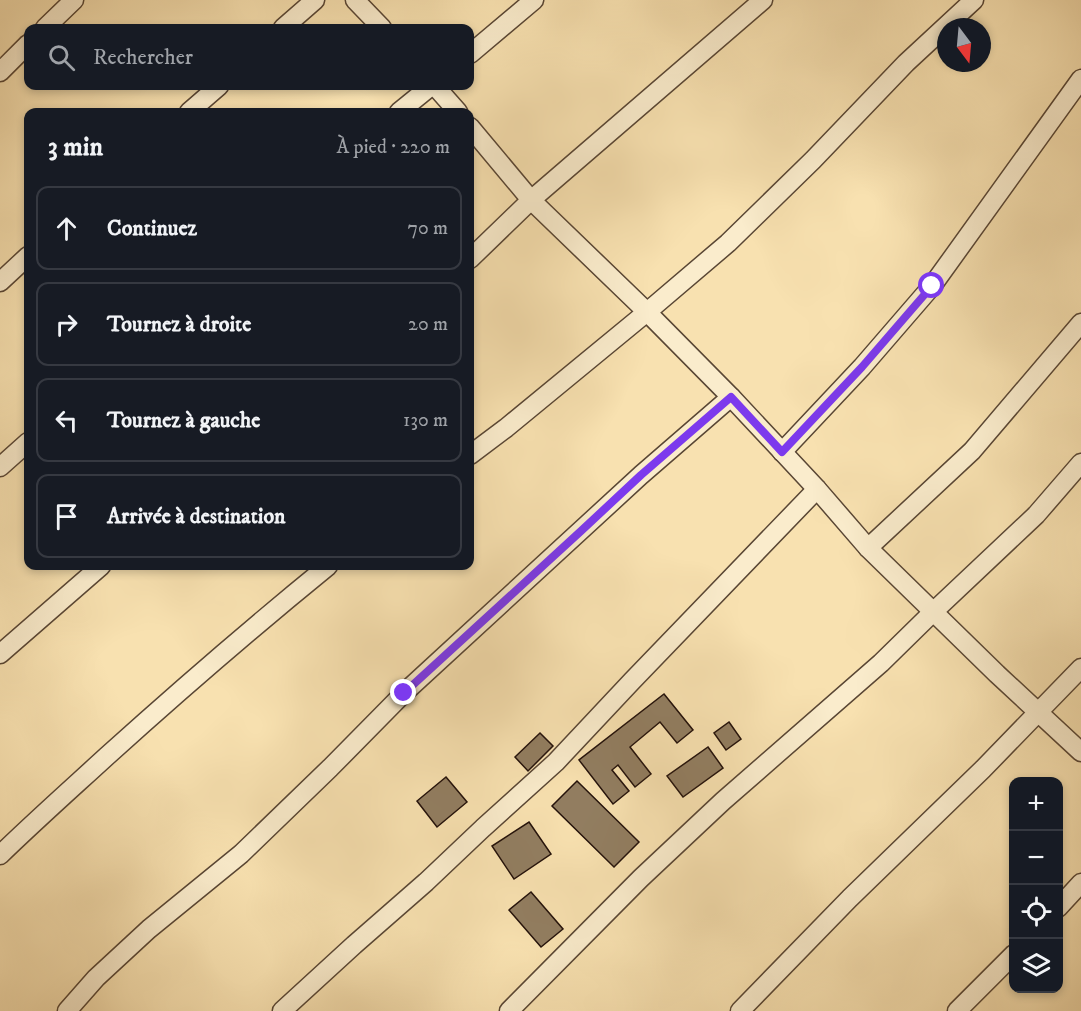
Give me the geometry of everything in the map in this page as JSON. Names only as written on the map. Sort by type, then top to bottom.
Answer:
[{"type":"street","points":[[49,24],[74,0]]},
{"type":"street","points":[[288,24],[315,0]]},
{"type":"street","points":[[355,0],[378,24]]},
{"type":"street","points":[[474,51],[534,0]]},
{"type":"street","points":[[474,254],[531,200],[763,0]]},
{"type":"street","points":[[474,452],[648,312],[728,243],[813,160],[906,63],[974,0]]},
{"type":"street","points":[[0,72],[24,48]]},
{"type":"street","points":[[782,452],[862,367],[932,286],[1081,79]]},
{"type":"street","points":[[194,108],[214,90]]},
{"type":"street","points":[[404,108],[428,90]]},
{"type":"street","points":[[437,90],[454,108]]},
{"type":"street","points":[[474,132],[531,200],[648,312],[731,397],[817,489],[868,548],[932,612],[1081,752]]},
{"type":"street","points":[[0,282],[24,259]]},
{"type":"street","points":[[868,548],[972,451],[1081,323]]},
{"type":"street","points":[[67,1011],[96,978],[149,929],[241,854],[404,693],[641,475],[731,397]]},
{"type":"street","points":[[0,467],[24,446]]},
{"type":"street","points":[[509,1011],[641,878],[723,801],[881,663],[1036,515],[1081,463]]},
{"type":"street","points":[[282,1011],[556,762],[817,489]]},
{"type":"street","points":[[0,654],[95,570]]},
{"type":"street","points":[[0,855],[152,715],[323,570]]},
{"type":"street","points":[[740,1011],[1081,668]]},
{"type":"street","points":[[1063,903],[1081,883]]},
{"type":"street","points":[[957,1011],[1009,959]]},
{"type":"building","points":[[664,694],[693,730],[677,743],[660,722],[630,747],[651,774],[635,787],[618,765],[612,770],[629,791],[613,804],[579,760]]},
{"type":"building","points":[[729,722],[741,739],[726,750],[714,733]]},
{"type":"building","points":[[540,733],[553,746],[528,771],[515,757]]},
{"type":"building","points":[[708,747],[723,768],[683,797],[667,776]]},
{"type":"building","points":[[446,777],[467,802],[437,827],[417,801]]},
{"type":"building","points":[[577,781],[639,842],[614,867],[552,806]]},
{"type":"building","points":[[529,822],[551,854],[514,879],[492,846]]},
{"type":"building","points":[[531,892],[563,929],[541,947],[509,910]]},
{"type":"route","points":[[404,693],[641,475],[731,397],[782,452],[862,367],[932,286]]}]
